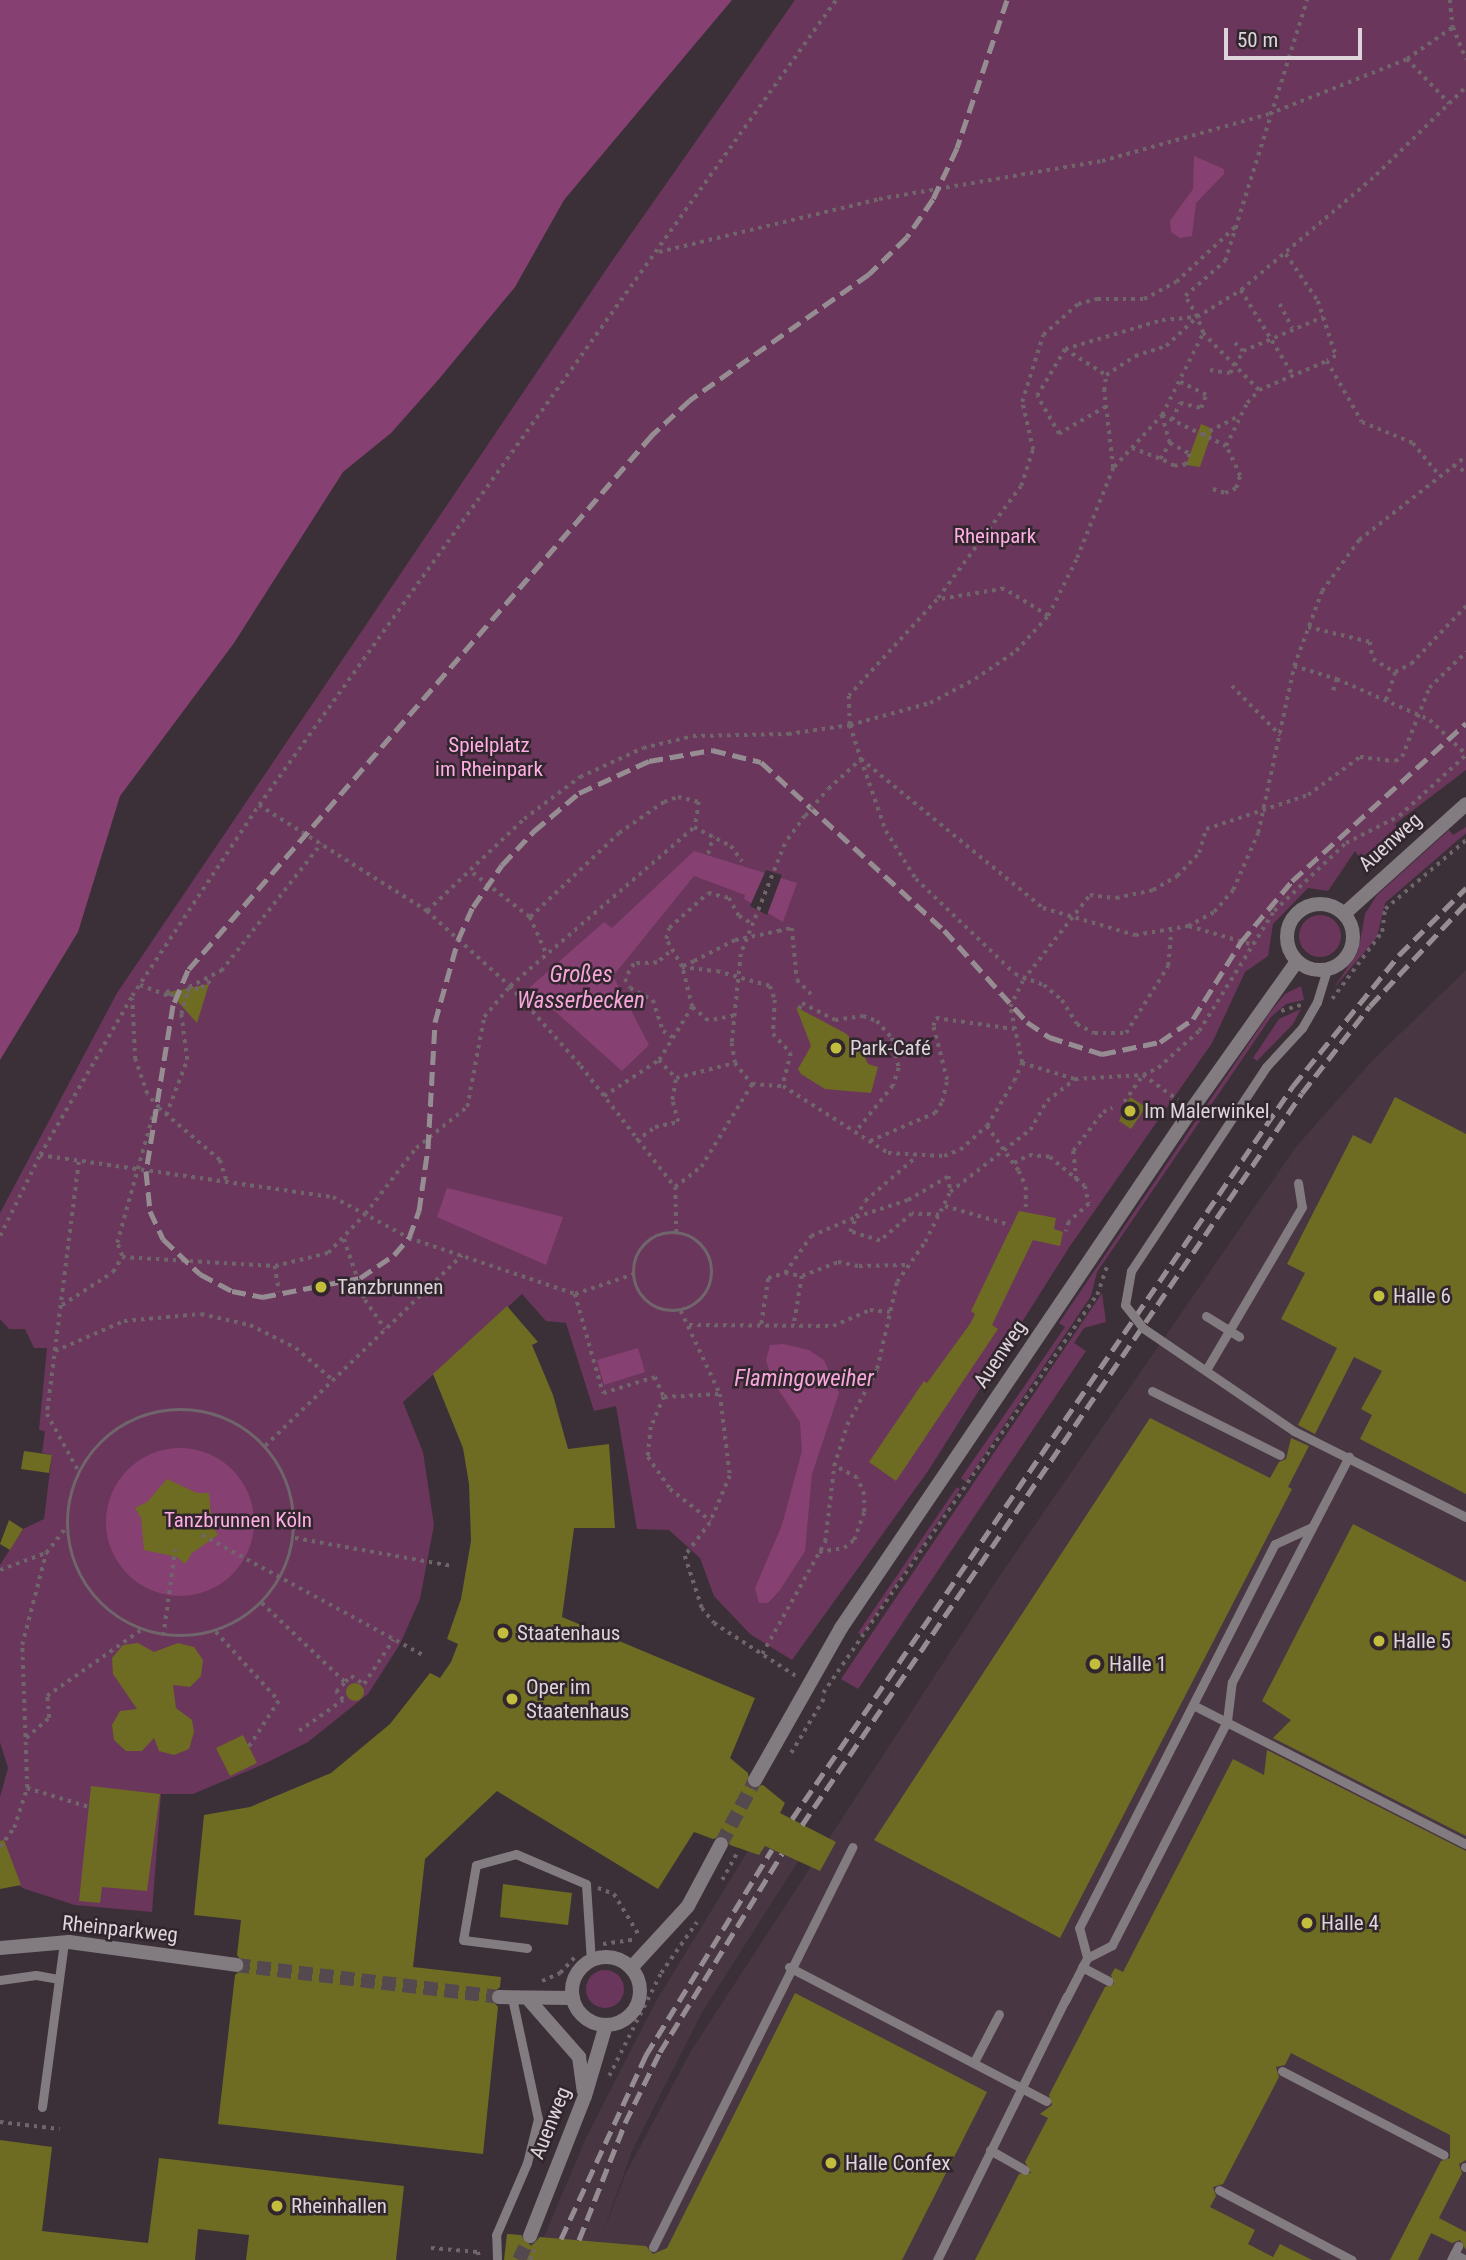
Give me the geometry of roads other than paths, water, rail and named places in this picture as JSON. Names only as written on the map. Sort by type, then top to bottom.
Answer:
[{"type":"street","name":"Auenweg","points":[[1344,914],[1466,804]]},
{"type":"street","points":[[1323,904],[1344,914],[1353,931],[1350,951],[1327,970],[1311,969],[1297,961],[1287,941],[1293,919],[1311,905],[1323,904]]},
{"type":"street","name":"Auenweg","points":[[755,1780],[807,1684],[1192,1109],[1297,961]]},
{"type":"street","points":[[631,1968],[688,1906],[721,1844]]},
{"type":"street","name":"Rheinparkweg","points":[[0,1948],[64,1942],[236,1965]]},
{"type":"street","points":[[605,1957],[631,1968],[637,1978],[639,1999],[627,2018],[606,2025],[585,2018],[573,1998],[575,1976],[591,1961],[605,1957]]},
{"type":"street","points":[[505,1997],[529,2000],[573,1998]]},
{"type":"street","points":[[529,2000],[554,2023],[579,2057],[585,2096]]},
{"type":"street","name":"Auenweg","points":[[533,2239],[585,2096],[606,2025]]},
{"type":"lane","points":[[1327,970],[1317,1002],[1302,1028],[1266,1067],[1187,1182],[1126,1283],[1128,1312],[1293,1431],[1349,1456],[1466,1516]]},
{"type":"lane","points":[[1206,1370],[1302,1207],[1298,1183]]},
{"type":"lane","points":[[1206,1316],[1239,1337]]},
{"type":"lane","points":[[1152,1391],[1280,1455]]},
{"type":"lane","points":[[937,2260],[1020,2087],[1087,1957],[1112,1944],[1227,1721],[1233,1682],[1348,1456],[1466,1516]]},
{"type":"lane","points":[[990,2150],[1087,1958],[1112,1945],[1227,1721],[1233,1682],[1349,1456]]},
{"type":"lane","points":[[1087,1957],[1079,1928],[1275,1544],[1312,1527]]},
{"type":"lane","points":[[1193,1705],[1466,1844]]},
{"type":"lane","points":[[653,2247],[789,1967],[852,1847]]},
{"type":"lane","points":[[527,1948],[463,1940],[476,1865],[516,1854],[586,1884],[591,1961]]},
{"type":"lane","points":[[42,2107],[64,1942]]},
{"type":"lane","points":[[789,1967],[1046,2101]]},
{"type":"lane","points":[[1082,1967],[1108,1981]]},
{"type":"lane","points":[[0,1980],[36,1975],[58,1979]]},
{"type":"lane","points":[[497,2259],[496,2235],[527,2163],[538,2119],[505,1997]]},
{"type":"lane","points":[[974,2062],[999,2014]]},
{"type":"lane","points":[[1282,2071],[1444,2154]]},
{"type":"lane","points":[[990,2150],[1027,2171]]},
{"type":"lane","points":[[1219,2190],[1352,2260]]},
{"type":"lane","points":[[1455,2253],[1466,2260]]},
{"type":"water","points":[[0,0],[732,0],[564,200],[515,287],[391,433],[343,472],[234,643],[120,796],[78,932],[0,1060]]},
{"type":"water","points":[[1194,156],[1224,169],[1224,174],[1196,203],[1192,236],[1180,238],[1171,232],[1170,221],[1193,189]]},
{"type":"water","name":"Großes Wasserbecken","points":[[694,851],[797,883],[783,922],[744,899],[745,895],[694,876],[613,976],[649,1045],[622,1071],[529,988],[604,922],[612,928]]},
{"type":"water","points":[[447,1188],[563,1217],[546,1265],[437,1217]]},
{"type":"water","name":"Flamingoweiher","points":[[783,1344],[809,1350],[824,1360],[839,1393],[812,1474],[805,1551],[780,1590],[768,1603],[759,1603],[755,1588],[782,1525],[802,1451],[800,1422],[772,1380],[766,1360],[770,1345]]},
{"type":"water","points":[[638,1348],[645,1372],[604,1385],[597,1360]]},
{"type":"water","points":[[180,1448],[208,1453],[233,1469],[249,1494],[254,1522],[249,1550],[233,1575],[208,1591],[180,1596],[152,1591],[127,1575],[111,1550],[106,1522],[111,1494],[127,1469],[152,1453]]},
{"type":"tunnel","points":[[721,1844],[755,1780]]},
{"type":"tunnel","points":[[236,1965],[499,1997]]},
{"type":"tunnel","points":[[519,2260],[530,2236]]},
{"type":"railway","points":[[1007,0],[957,148],[933,199],[907,237],[869,274],[690,400],[652,435],[188,970],[173,1005],[146,1171],[150,1211],[163,1239],[200,1274],[232,1291],[262,1297],[360,1278],[394,1255],[409,1238],[419,1211],[428,1148],[435,1022],[458,940],[473,907],[502,865],[534,831],[579,793],[649,761],[712,750],[761,762],[944,930],[1027,1022],[1049,1037],[1102,1054],[1160,1042],[1193,1019],[1241,942],[1292,881],[1466,723]]},
{"type":"railway","points":[[792,1819],[1293,1086],[1399,955],[1466,888]]},
{"type":"railway","points":[[802,1825],[1302,1093],[1370,1006],[1466,903]]},
{"type":"railway","points":[[561,2239],[646,2055],[772,1849]]},
{"type":"railway","points":[[579,2240],[625,2123],[660,2052],[782,1854]]},
{"type":"place","name":"Park-Café","points":[[836,1048]]},
{"type":"place","name":"Im Malerwinkel","points":[[1130,1111]]},
{"type":"place","name":"Tanzbrunnen","points":[[321,1287]]},
{"type":"place","name":"Halle 6","points":[[1379,1296]]},
{"type":"place","name":"Staatenhaus","points":[[503,1633]]},
{"type":"place","name":"Halle 5","points":[[1379,1641]]},
{"type":"place","name":"Halle 1","points":[[1095,1664]]},
{"type":"place","name":"Oper im Staatenhaus","points":[[512,1699]]},
{"type":"place","name":"Halle 4","points":[[1307,1923]]},
{"type":"place","name":"Halle Confex","points":[[831,2163]]},
{"type":"place","name":"Rheinhallen","points":[[277,2206]]},
{"type":"park label","name":"Rheinpark","points":[[995,536]]},
{"type":"park label","name":"Spielplatz im Rheinpark","points":[[489,757]]},
{"type":"park label","name":"Tanzbrunnen Köln","points":[[238,1520]]}]
